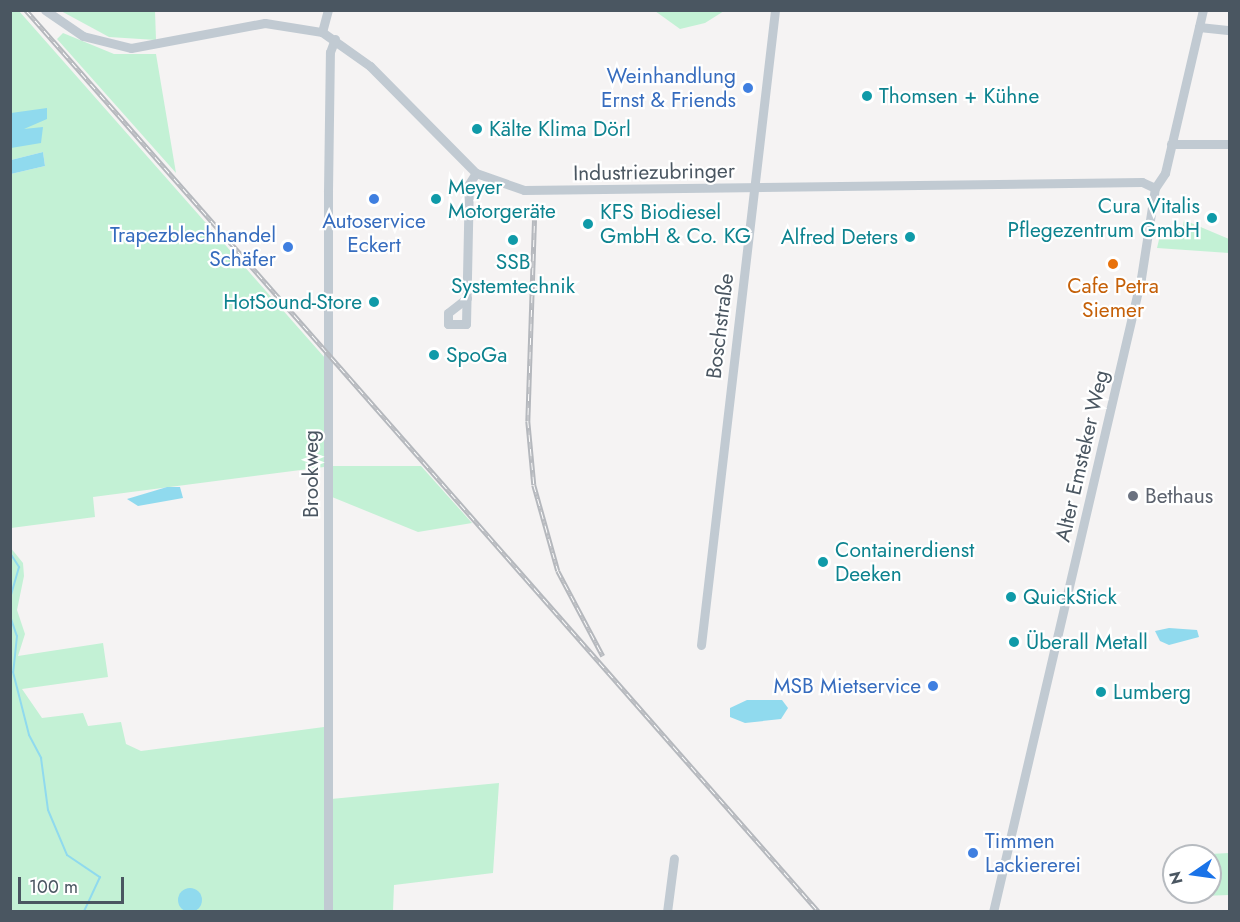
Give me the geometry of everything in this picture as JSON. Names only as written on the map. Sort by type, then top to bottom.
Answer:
[{"type":"street","name":"Industriezubringer","points":[[45,10],[83,36],[131,48],[265,23],[322,32],[335,39],[476,173],[524,190],[1142,182],[1155,188]]},
{"type":"street","points":[[322,32],[328,10]]},
{"type":"street","name":"Boschstraße","points":[[701,645],[775,10]]},
{"type":"street","name":"Alter Emsteker Weg","points":[[993,912],[1141,278],[1155,188],[1171,144],[1203,10]]},
{"type":"street","points":[[1199,27],[1230,30]]},
{"type":"street","name":"Brookweg","points":[[328,912],[328,191],[330,52],[335,39]]},
{"type":"street","points":[[1171,144],[1230,144]]},
{"type":"street","points":[[467,298],[469,184],[476,173]]},
{"type":"street","points":[[668,912],[675,858]]},
{"type":"green space","points":[[11,11],[19,11],[325,358],[324,467],[93,497],[95,517],[11,528],[11,174],[45,166],[43,152],[11,160]]},
{"type":"green space","points":[[61,11],[155,11],[156,40],[109,37]]},
{"type":"green space","points":[[655,11],[724,11],[705,23],[680,29]]},
{"type":"green space","points":[[63,33],[114,54],[156,54],[176,173],[57,39]]},
{"type":"green space","points":[[1184,220],[1229,239],[1229,253],[1157,248],[1161,231],[1182,232]]},
{"type":"green space","points":[[333,466],[421,466],[472,523],[418,532],[332,497]]},
{"type":"green space","points":[[10,547],[23,563],[24,576],[17,610],[25,634],[18,656],[103,643],[108,677],[22,689],[42,718],[83,713],[88,726],[121,722],[126,744],[141,751],[324,727],[324,911],[11,911]]},
{"type":"green space","points":[[499,783],[493,873],[394,885],[393,911],[331,911],[331,799]]},
{"type":"green space","points":[[1222,853],[1229,853],[1229,895],[1222,895]]},
{"type":"water","points":[[47,108],[47,119],[24,129],[43,127],[41,143],[11,148],[11,113]]},
{"type":"water","points":[[43,152],[45,166],[11,174],[11,160]]},
{"type":"water","points":[[167,487],[180,487],[183,498],[138,506],[127,499]]},
{"type":"water","points":[[1169,628],[1197,630],[1199,637],[1169,645],[1160,641],[1155,631]]},
{"type":"water","points":[[747,700],[782,700],[788,708],[781,719],[745,723],[730,717],[730,708]]},
{"type":"water","points":[[190,888],[198,892],[202,900],[198,908],[190,912],[182,908],[178,900],[182,892]]},
{"type":"waterway","points":[[10,553],[19,567],[10,598]]},
{"type":"waterway","points":[[10,616],[17,636],[13,672],[29,735],[41,758],[48,810],[67,855],[100,877],[84,912]]},
{"type":"railway","points":[[26,10],[819,912]]},
{"type":"railway","points":[[535,212],[528,421],[534,485],[558,571],[603,656]]},
{"type":"place","name":"Weinhandlung Ernst & Friends","points":[[748,88]]},
{"type":"place","name":"Thomsen + Kühne","points":[[867,96]]},
{"type":"place","name":"Kälte Klima Dörl","points":[[477,129]]},
{"type":"place","name":"Autoservice Eckert","points":[[374,199]]},
{"type":"place","name":"Meyer Motorgeräte","points":[[436,199]]},
{"type":"place","name":"Cura Vitalis Pflegezentrum GmbH","points":[[1212,218]]},
{"type":"place","name":"KFS Biodiesel GmbH & Co. KG","points":[[588,224]]},
{"type":"place","name":"Alfred Deters","points":[[910,237]]},
{"type":"place","name":"SSB Systemtechnik","points":[[513,240]]},
{"type":"place","name":"Trapezblechhandel Schäfer","points":[[288,247]]},
{"type":"place","name":"Cafe Petra Siemer","points":[[1113,264]]},
{"type":"place","name":"HotSound-Store","points":[[374,302]]},
{"type":"place","name":"SpoGa","points":[[434,355]]},
{"type":"place","name":"Bethaus","points":[[1133,496]]},
{"type":"place","name":"Containerdienst Deeken","points":[[823,562]]},
{"type":"place","name":"QuickStick","points":[[1011,597]]},
{"type":"place","name":"Überall Metall","points":[[1014,642]]},
{"type":"place","name":"MSB Mietservice","points":[[933,686]]},
{"type":"place","name":"Lumberg","points":[[1101,692]]},
{"type":"place","name":"Timmen Lackiererei","points":[[973,853]]}]
